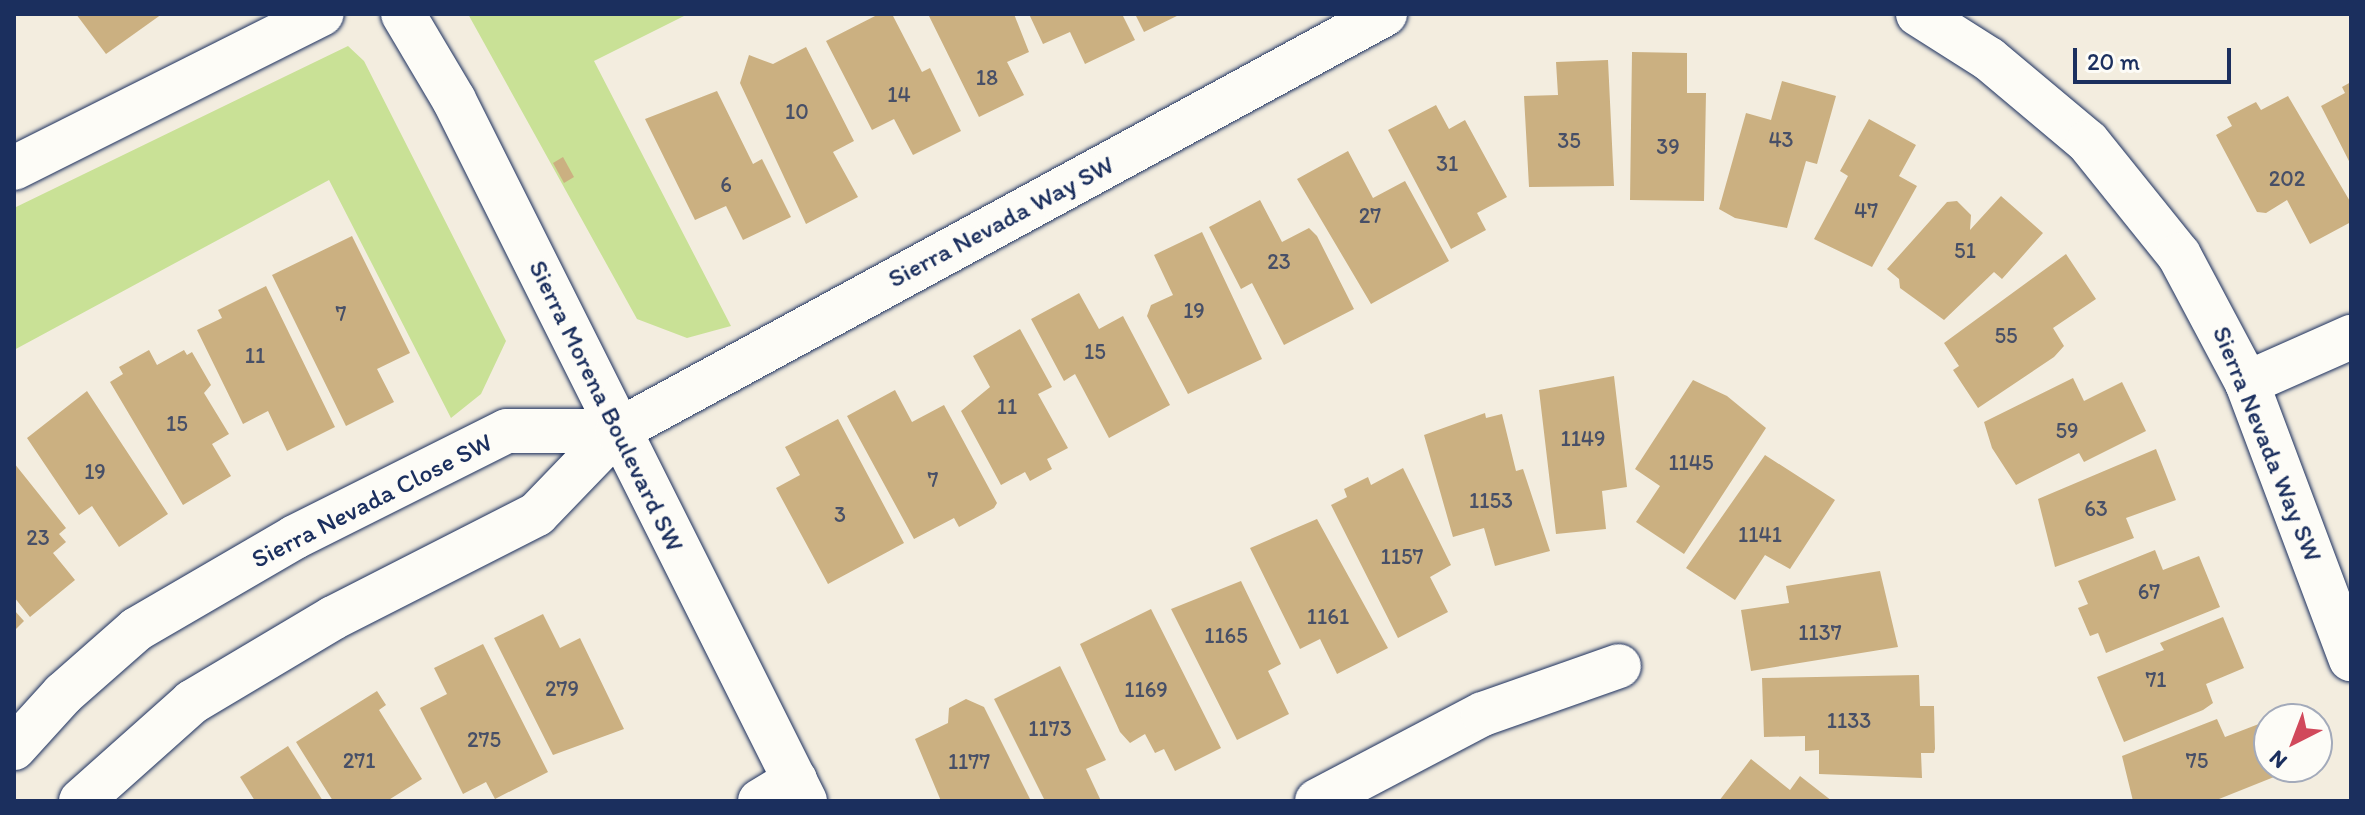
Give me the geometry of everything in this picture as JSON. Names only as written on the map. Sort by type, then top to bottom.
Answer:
[{"type":"street","points":[[14,168],[322,14]]},
{"type":"street","name":"Sierra Morena Boulevard SW","points":[[403,14],[454,100],[617,431],[787,794]]},
{"type":"street","name":"Sierra Nevada Way SW","points":[[617,431],[1385,14]]},
{"type":"street","name":"Sierra Nevada Way SW","points":[[1918,14],[1989,59],[2088,142],[2179,255],[2247,383],[2351,659]]},
{"type":"street","points":[[2247,383],[2351,337]]},
{"type":"street","name":"Sierra Nevada Close SW","points":[[14,748],[63,694],[137,629],[295,537],[507,431],[617,431]]},
{"type":"street","points":[[81,801],[192,702],[333,618],[537,514],[617,431]]},
{"type":"street","points":[[1317,801],[1483,714],[1619,666]]},
{"type":"green space","points":[[468,14],[688,14],[594,61],[731,326],[687,338],[637,319]]},
{"type":"green space","points":[[348,46],[364,61],[506,341],[481,394],[451,418],[329,180],[14,350],[14,208]]},
{"type":"building","points":[[76,14],[162,14],[106,54]]},
{"type":"building","points":[[879,14],[892,14],[922,72],[930,68],[961,131],[913,155],[894,119],[872,130],[826,41]]},
{"type":"building","points":[[928,14],[1014,14],[1029,52],[1007,62],[1024,95],[979,117]]},
{"type":"building","points":[[1029,14],[1122,14],[1135,40],[1085,64],[1070,32],[1043,44]]},
{"type":"building","points":[[1135,14],[1181,14],[1144,32]]},
{"type":"building","points":[[806,47],[854,141],[833,152],[858,197],[806,224],[740,83],[749,55],[773,64]]},
{"type":"building","points":[[1632,52],[1687,53],[1687,93],[1706,93],[1704,201],[1630,200]]},
{"type":"building","points":[[1608,60],[1614,186],[1529,187],[1524,96],[1558,95],[1556,62]]},
{"type":"building","points":[[1782,81],[1836,96],[1817,164],[1806,161],[1787,228],[1735,218],[1719,209],[1746,113],[1771,120]]},
{"type":"building","points":[[2351,82],[2351,165],[2321,106],[2345,93],[2342,87]]},
{"type":"building","points":[[717,91],[753,164],[762,159],[791,217],[743,240],[726,206],[695,220],[645,119]]},
{"type":"building","points":[[2288,96],[2351,203],[2351,222],[2310,244],[2287,200],[2266,213],[2257,212],[2216,135],[2232,126],[2227,117],[2256,102],[2261,110]]},
{"type":"building","points":[[1436,105],[1449,129],[1465,120],[1507,197],[1477,213],[1486,230],[1451,249],[1388,130]]},
{"type":"building","points":[[1869,119],[1916,145],[1899,176],[1917,186],[1872,267],[1814,239],[1848,176],[1840,171]]},
{"type":"building","points":[[1348,151],[1373,198],[1405,181],[1449,261],[1371,304],[1297,179]]},
{"type":"building","points":[[563,157],[574,177],[564,183],[553,163]]},
{"type":"building","points":[[2001,196],[2043,233],[2002,279],[1994,272],[1944,320],[1900,288],[1899,279],[1887,269],[1947,202],[1957,201],[1971,215],[1970,230]]},
{"type":"building","points":[[1260,200],[1282,242],[1309,228],[1317,236],[1354,309],[1284,345],[1252,283],[1241,289],[1209,227]]},
{"type":"building","points":[[1202,232],[1262,359],[1188,394],[1147,316],[1151,305],[1173,295],[1154,255]]},
{"type":"building","points":[[352,236],[410,353],[377,369],[394,402],[346,426],[272,275]]},
{"type":"building","points":[[2066,254],[2096,299],[2053,328],[2064,346],[2054,357],[1978,408],[1953,370],[1959,366],[1944,343]]},
{"type":"building","points":[[266,286],[335,427],[287,451],[268,411],[243,424],[197,330],[222,318],[218,310]]},
{"type":"building","points":[[1079,293],[1099,329],[1123,316],[1170,405],[1109,438],[1075,374],[1064,381],[1031,319]]},
{"type":"building","points":[[1020,329],[1052,387],[1038,394],[1068,448],[1047,459],[1052,469],[1030,481],[1025,472],[1001,485],[961,411],[990,387],[973,356]]},
{"type":"building","points":[[149,350],[157,365],[184,350],[187,355],[192,352],[211,385],[204,393],[229,434],[212,444],[231,476],[183,505],[110,382],[123,374],[119,367]]},
{"type":"building","points":[[1614,376],[1627,487],[1602,491],[1606,529],[1556,534],[1539,390]]},
{"type":"building","points":[[2073,378],[2084,401],[2122,382],[2146,431],[2084,462],[2079,453],[2016,485],[1992,448],[1984,422]]},
{"type":"building","points":[[1693,380],[1727,396],[1766,428],[1684,554],[1636,522],[1660,486],[1635,469]]},
{"type":"building","points":[[895,390],[912,422],[944,405],[997,503],[994,508],[959,527],[954,518],[914,539],[847,416]]},
{"type":"building","points":[[87,391],[168,514],[119,547],[92,506],[79,515],[27,438]]},
{"type":"building","points":[[1485,413],[1486,418],[1502,414],[1516,471],[1523,469],[1550,551],[1495,566],[1484,528],[1453,537],[1424,435]]},
{"type":"building","points":[[838,419],[904,543],[828,584],[776,488],[800,475],[785,447]]},
{"type":"building","points":[[2156,449],[2176,500],[2126,518],[2134,538],[2055,567],[2038,499]]},
{"type":"building","points":[[1765,455],[1835,500],[1790,569],[1765,555],[1735,600],[1686,568]]},
{"type":"building","points":[[14,463],[66,528],[59,534],[66,542],[53,553],[75,580],[30,617],[14,597]]},
{"type":"building","points":[[1403,468],[1451,565],[1430,577],[1448,612],[1398,638],[1331,505],[1347,497],[1344,489],[1368,477],[1371,485]]},
{"type":"building","points":[[1317,519],[1388,648],[1337,674],[1320,639],[1300,649],[1250,548]]},
{"type":"building","points":[[2155,550],[2163,570],[2199,556],[2220,607],[2106,653],[2098,633],[2090,636],[2078,608],[2088,604],[2078,581]]},
{"type":"building","points":[[1880,571],[1898,647],[1751,671],[1741,610],[1789,603],[1786,586]]},
{"type":"building","points":[[1241,581],[1281,664],[1268,671],[1289,714],[1237,740],[1171,609]]},
{"type":"building","points":[[1151,609],[1221,748],[1175,771],[1164,749],[1155,753],[1145,734],[1130,743],[1120,732],[1080,644]]},
{"type":"building","points":[[14,610],[24,621],[14,631]]},
{"type":"building","points":[[543,614],[560,648],[580,638],[624,729],[553,755],[494,638]]},
{"type":"building","points":[[2223,617],[2244,668],[2206,684],[2213,703],[2203,710],[2124,742],[2097,677],[2164,650],[2160,643]]},
{"type":"building","points":[[483,644],[548,772],[495,799],[486,782],[463,794],[420,708],[447,694],[434,668]]},
{"type":"building","points":[[1060,666],[1106,760],[1086,769],[1101,801],[1045,801],[994,699]]},
{"type":"building","points":[[1919,675],[1920,706],[1934,706],[1935,749],[1934,753],[1921,753],[1922,778],[1819,774],[1819,750],[1805,751],[1805,736],[1764,737],[1762,678]]},
{"type":"building","points":[[377,691],[386,705],[379,710],[422,779],[387,801],[333,801],[296,742]]},
{"type":"building","points":[[966,699],[984,707],[1031,801],[941,801],[915,739],[948,723],[949,708]]},
{"type":"building","points":[[2217,719],[2225,737],[2253,726],[2253,783],[2259,783],[2214,801],[2133,801],[2122,756]]},
{"type":"building","points":[[288,746],[323,801],[255,801],[240,777]]},
{"type":"building","points":[[1751,759],[1790,790],[1800,776],[1832,801],[1719,801]]}]
